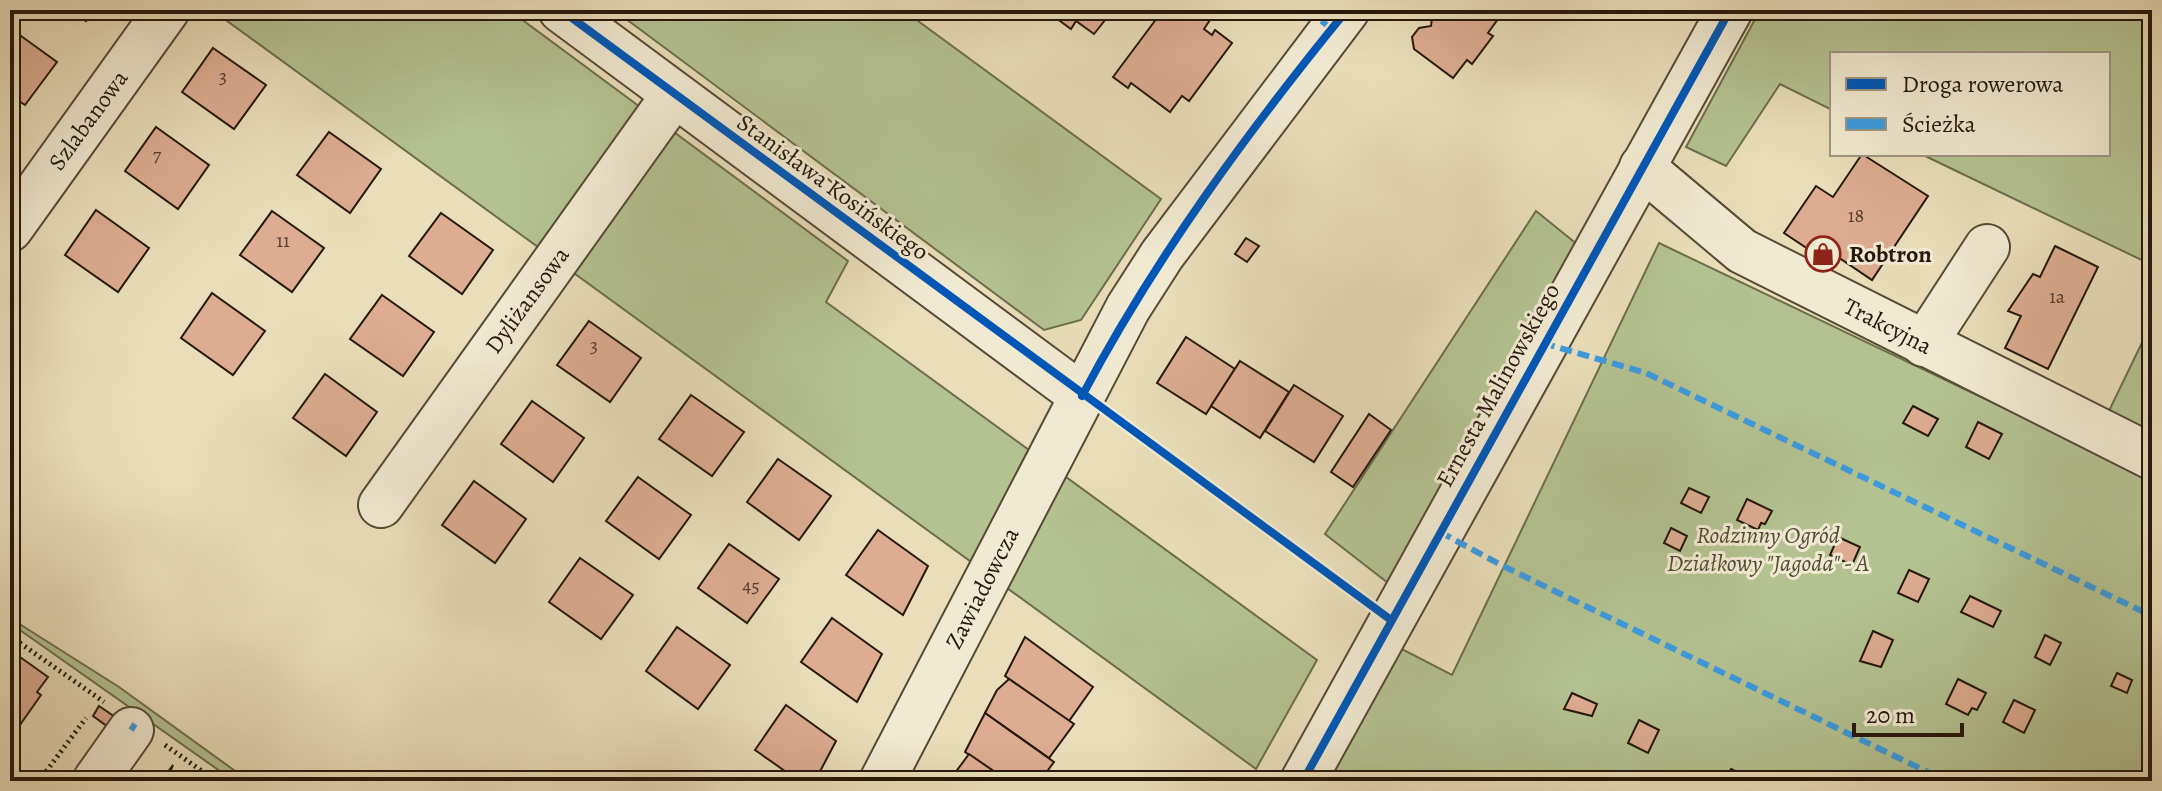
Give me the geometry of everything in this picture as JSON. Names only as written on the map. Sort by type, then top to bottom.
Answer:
[{"type":"street","name":"Szlabanowa","points":[[10,229],[167,10]]},
{"type":"street","name":"Stanisława Kosińskiego","points":[[561,10],[1082,396]]},
{"type":"street","name":"Ernesta Malinowskiego","points":[[1303,781],[1730,10]]},
{"type":"street","name":"Zawiadowcza","points":[[882,781],[1128,308],[1329,16]]},
{"type":"street","name":"Dyliżansowa","points":[[381,505],[674,95]]},
{"type":"street","name":"Trakcyjna","points":[[1642,167],[1742,251],[2152,457]]},
{"type":"street","points":[[1924,344],[1987,247]]},
{"type":"street","points":[[95,781],[131,730]]},
{"type":"path","points":[[39,781],[100,700]]},
{"type":"green space","points":[[212,10],[509,10],[848,261],[826,302],[1317,660],[1256,769]]},
{"type":"green space","points":[[614,10],[903,10],[1161,199],[1081,320],[1044,330]]},
{"type":"green space","points":[[1760,10],[2152,10],[2152,265],[1925,156],[2110,156],[2110,52],[1830,52],[1830,109],[1780,84],[1726,166],[1686,147]]},
{"type":"green space","points":[[1536,211],[1578,245],[1388,583],[1325,534]]},
{"type":"green space","name":"Rodzinny Ogród Działkowy \"Jagoda\" - A","points":[[1659,243],[2152,479],[2152,781],[1325,781],[1400,648],[1452,675]]},
{"type":"green space","points":[[2152,322],[2152,443],[2105,419]]},
{"type":"green space","points":[[10,618],[119,687],[249,781],[234,781],[10,623]]},
{"type":"building","points":[[70,10],[94,10],[86,21]]},
{"type":"building","points":[[1045,10],[1113,10],[1094,34],[1076,21],[1071,29]]},
{"type":"building","points":[[1163,10],[1198,10],[1210,20],[1204,29],[1212,35],[1215,30],[1232,43],[1189,101],[1182,96],[1170,112],[1131,83],[1128,88],[1113,77]]},
{"type":"building","points":[[1433,10],[1486,10],[1498,19],[1488,33],[1493,36],[1472,64],[1467,60],[1453,78],[1414,49],[1412,37],[1419,28],[1431,26]]},
{"type":"building","points":[[10,28],[57,62],[25,105],[10,95]]},
{"type":"building","points":[[213,48],[266,85],[234,129],[182,92]]},
{"type":"building","points":[[156,127],[209,165],[178,209],[125,171]]},
{"type":"building","points":[[329,132],[381,169],[350,213],[297,175]]},
{"type":"building","points":[[1861,156],[1928,196],[1872,280],[1832,253],[1826,261],[1784,233],[1816,186],[1833,197]]},
{"type":"building","points":[[96,210],[149,248],[118,292],[65,255]]},
{"type":"building","points":[[272,211],[324,248],[292,292],[240,255]]},
{"type":"building","points":[[441,213],[493,250],[462,294],[409,256]]},
{"type":"building","points":[[1246,238],[1259,246],[1247,262],[1235,254]]},
{"type":"building","points":[[2055,246],[2098,267],[2048,369],[2005,348],[2021,316],[2008,311],[2033,274],[2040,277]]},
{"type":"building","points":[[212,293],[265,331],[233,375],[181,338]]},
{"type":"building","points":[[382,295],[434,332],[403,376],[350,339]]},
{"type":"building","points":[[589,321],[641,358],[610,402],[557,365]]},
{"type":"building","points":[[1186,337],[1235,369],[1206,414],[1157,383]]},
{"type":"building","points":[[1240,361],[1289,392],[1260,438],[1211,406]]},
{"type":"building","points":[[325,374],[377,412],[346,456],[293,418]]},
{"type":"building","points":[[1294,385],[1343,416],[1314,462],[1265,431]]},
{"type":"building","points":[[691,395],[744,432],[712,476],[659,439]]},
{"type":"building","points":[[532,401],[584,438],[553,482],[501,444]]},
{"type":"building","points":[[1913,406],[1938,419],[1928,436],[1903,423]]},
{"type":"building","points":[[1369,414],[1391,430],[1353,487],[1331,472]]},
{"type":"building","points":[[1978,422],[2002,434],[1989,459],[1966,447]]},
{"type":"building","points":[[778,459],[831,496],[799,540],[747,502]]},
{"type":"building","points":[[638,477],[691,515],[659,559],[606,521]]},
{"type":"building","points":[[474,481],[526,519],[495,563],[442,525]]},
{"type":"building","points":[[1689,488],[1709,497],[1701,513],[1681,503]]},
{"type":"building","points":[[1747,499],[1772,511],[1758,530],[1737,520]]},
{"type":"building","points":[[1671,528],[1687,536],[1680,551],[1664,543]]},
{"type":"building","points":[[878,530],[928,566],[903,615],[846,575]]},
{"type":"building","points":[[1838,537],[1860,547],[1852,565],[1830,555]]},
{"type":"building","points":[[729,544],[779,579],[747,623],[698,588]]},
{"type":"building","points":[[580,558],[633,595],[601,639],[549,602]]},
{"type":"building","points":[[1909,570],[1929,579],[1918,602],[1898,593]]},
{"type":"building","points":[[1970,596],[2001,611],[1993,627],[1961,612]]},
{"type":"building","points":[[832,618],[882,654],[857,702],[801,662]]},
{"type":"building","points":[[677,627],[730,665],[698,709],[646,671]]},
{"type":"building","points":[[1873,631],[1893,640],[1881,667],[1860,661]]},
{"type":"building","points":[[2045,635],[2061,643],[2050,665],[2035,657]]},
{"type":"building","points":[[1025,637],[1093,687],[1069,721],[1005,676]]},
{"type":"building","points":[[20,657],[48,677],[37,692],[41,695],[10,739],[10,660],[16,664]]},
{"type":"building","points":[[2117,673],[2132,680],[2127,693],[2111,686]]},
{"type":"building","points":[[1009,679],[1074,724],[1049,758],[985,713],[997,690]]},
{"type":"building","points":[[1958,679],[1986,693],[1977,710],[1972,708],[1968,715],[1946,704]]},
{"type":"building","points":[[1572,693],[1597,704],[1592,716],[1564,709]]},
{"type":"building","points":[[2014,700],[2035,710],[2024,733],[2003,722]]},
{"type":"building","points":[[786,705],[836,741],[815,781],[799,781],[755,750]]},
{"type":"building","points":[[99,706],[118,719],[111,729],[93,716]]},
{"type":"building","points":[[985,713],[1054,762],[1040,781],[1008,781],[965,752]]},
{"type":"building","points":[[1639,720],[1659,730],[1648,753],[1628,743]]},
{"type":"building","points":[[969,754],[1008,781],[949,781]]},
{"type":"building","points":[[173,765],[170,772],[183,781],[161,781]]},
{"type":"building","points":[[1731,769],[1749,778],[1748,781],[1725,781]]},
{"type":"marked path","points":[[1307,10],[1332,29]]},
{"type":"marked path","points":[[1543,343],[1646,373],[2152,616]]},
{"type":"marked path","points":[[1440,532],[1503,566],[1946,781]]},
{"type":"marked path","points":[[131,730],[135,724]]},
{"type":"cycle path","points":[[561,10],[1391,620]]},
{"type":"cycle path","points":[[1082,396],[1140,294],[1172,245],[1239,149],[1347,10]]},
{"type":"cycle path","points":[[1303,781],[1730,10]]},
{"type":"place","name":"Robtron","points":[[1823,254]]}]
